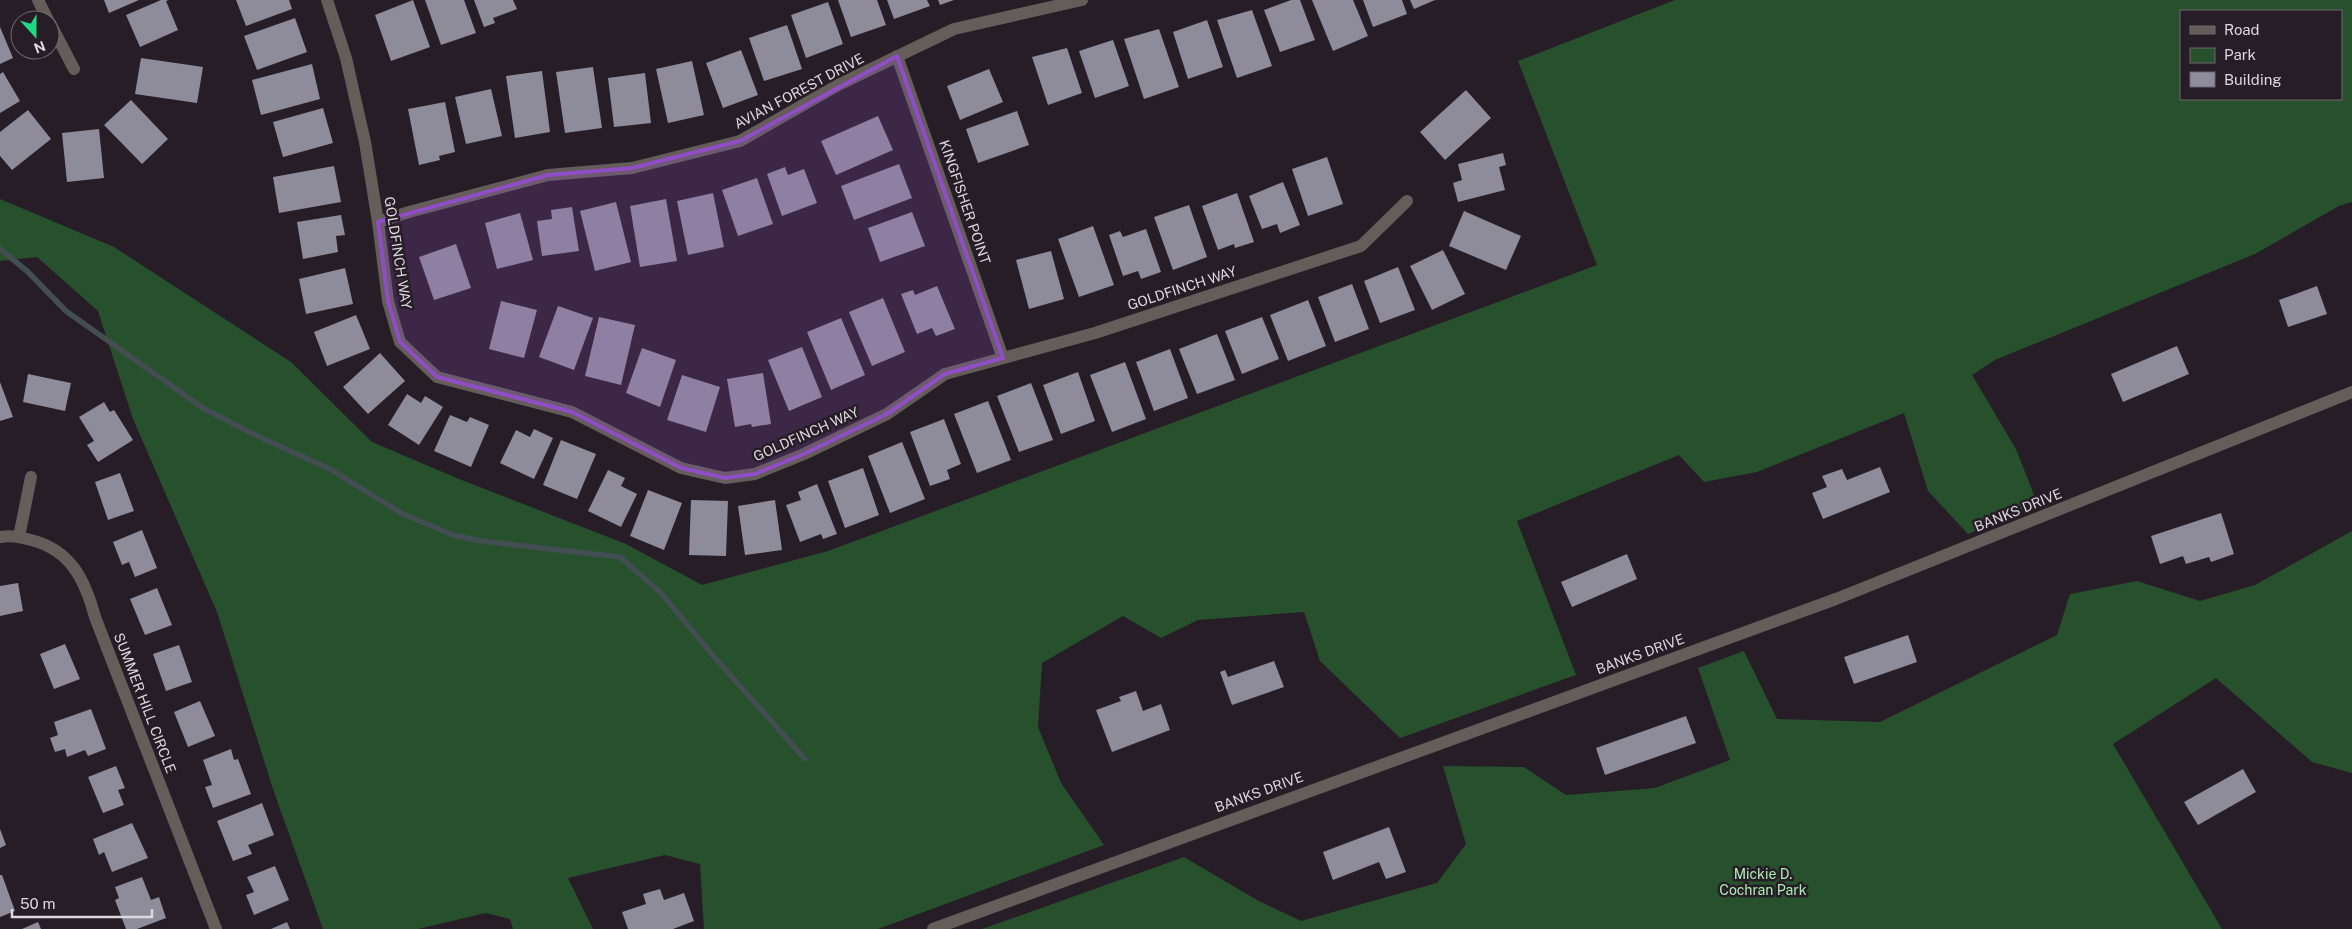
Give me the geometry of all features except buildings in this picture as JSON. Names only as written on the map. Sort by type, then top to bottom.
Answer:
[{"type":"street","name":"GOLDFINCH WAY","points":[[327,0],[354,93],[378,222],[388,302],[400,342],[437,377],[572,412],[681,468],[725,478],[755,474],[804,454],[887,414],[945,374],[1095,333],[1361,246],[1407,201]]},
{"type":"street","name":"AVIAN FOREST DRIVE","points":[[378,222],[548,175],[632,168],[740,141],[838,85],[954,29],[1082,0]]},
{"type":"street","points":[[60,43],[74,69]]},
{"type":"street","name":"KINGFISHER POINT","points":[[898,56],[1004,358]]},
{"type":"street","name":"BANKS DRIVE","points":[[933,929],[1836,599],[2352,392]]},
{"type":"street","points":[[18,537],[31,477]]},
{"type":"street","name":"SUMMER HILL CIRCLE","points":[[0,537],[10,535],[18,537],[40,543],[58,552],[74,567],[87,587],[95,617],[216,929]]},
{"type":"highlighted area","points":[[897,56],[1003,358],[945,374],[887,414],[804,454],[755,474],[725,478],[681,468],[572,412],[437,377],[400,342],[388,301],[378,222],[548,175],[632,168],[740,141]]},
{"type":"green space","points":[[1675,0],[2352,0],[2352,202],[2339,206],[2255,254],[1995,360],[1972,375],[2016,449],[2038,505],[1968,534],[1928,491],[1904,413],[1757,472],[1704,482],[1679,455],[1517,521],[1576,675],[1400,738],[1320,661],[1304,612],[1198,620],[1161,638],[1123,616],[1042,663],[1038,727],[1061,783],[1104,845],[878,929],[704,929],[700,864],[665,855],[568,878],[593,929],[513,929],[510,919],[486,913],[418,929],[323,929],[274,792],[217,612],[133,419],[98,311],[37,257],[0,261],[0,199],[114,247],[291,362],[372,442],[459,479],[626,544],[702,585],[828,551],[1597,265],[1518,61]]},
{"type":"green space","name":"Mickie D. Cochran Park","points":[[2352,531],[2352,773],[2312,762],[2216,678],[2113,744],[2222,929],[982,929],[1184,857],[1257,900],[1301,921],[1437,883],[1466,844],[1443,766],[1524,767],[1566,795],[1655,788],[1730,760],[1698,668],[1744,651],[1777,719],[1880,722],[2057,635],[2070,594],[2137,581],[2200,601],[2255,585]]},
{"type":"waterway","points":[[0,249],[27,271],[66,311],[203,408],[253,434],[330,469],[401,513],[453,535],[481,541],[620,557],[662,594],[716,659],[805,759]]}]
